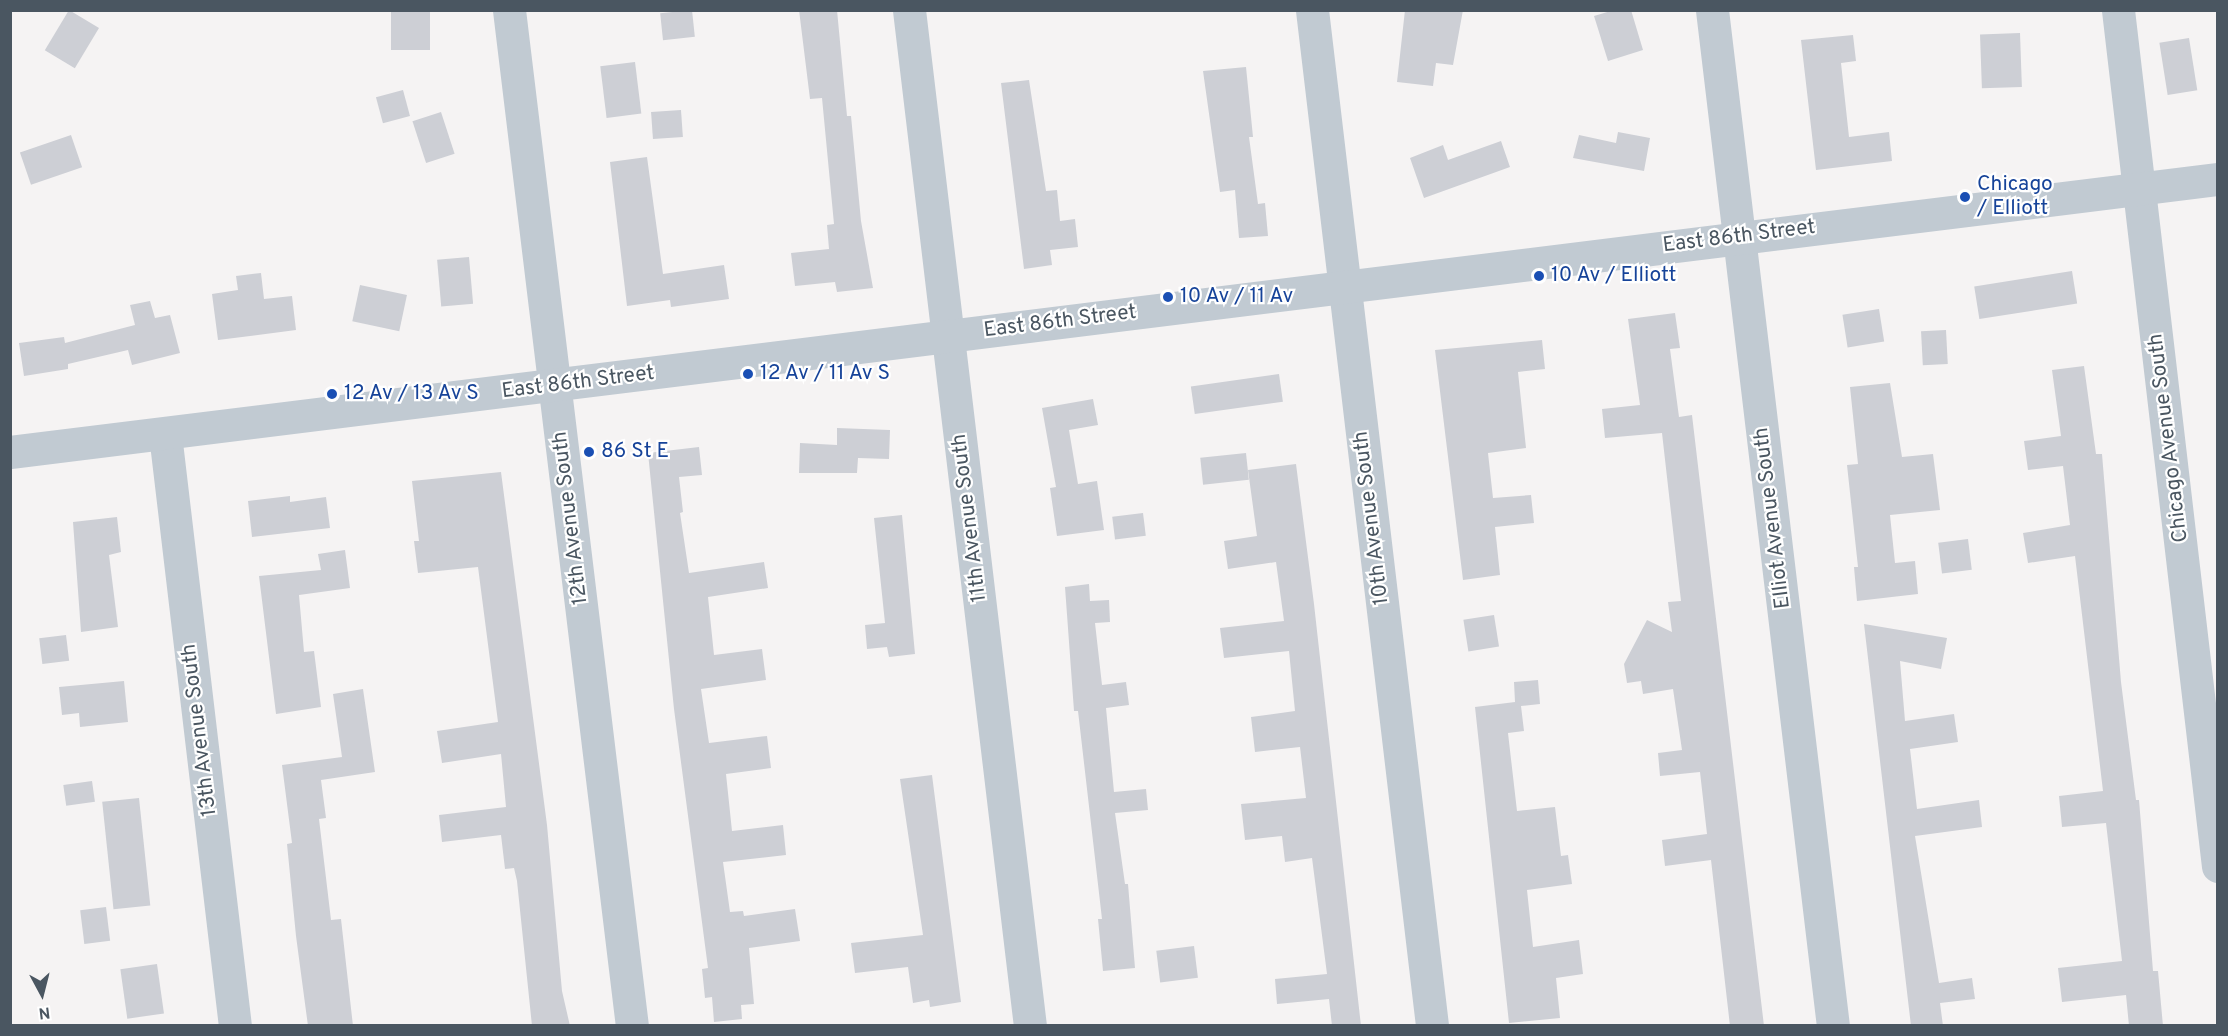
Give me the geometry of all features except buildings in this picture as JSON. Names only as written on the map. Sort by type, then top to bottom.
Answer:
[{"type":"street","name":"12th Avenue South","points":[[509,10],[632,1026]]},
{"type":"street","name":"11th Avenue South","points":[[909,10],[1030,1026]]},
{"type":"street","name":"10th Avenue South","points":[[1312,10],[1432,1026]]},
{"type":"street","name":"Elliot Avenue South","points":[[1712,10],[1833,1026]]},
{"type":"street","name":"Chicago Avenue South","points":[[2118,10],[2217,866]]},
{"type":"street","name":"East 86th Street","points":[[10,452],[2217,178]]},
{"type":"street","name":"13th Avenue South","points":[[165,434],[235,1026]]},
{"type":"place","name":"Chicago / Elliott","points":[[1965,197]]},
{"type":"place","name":"10 Av / Elliott","points":[[1539,276]]},
{"type":"place","name":"10 Av / 11 Av","points":[[1168,297]]},
{"type":"place","name":"12 Av / 11 Av S","points":[[748,374]]},
{"type":"place","name":"12 Av / 13 Av S","points":[[332,394]]},
{"type":"place","name":"86 St E","points":[[589,452]]}]
